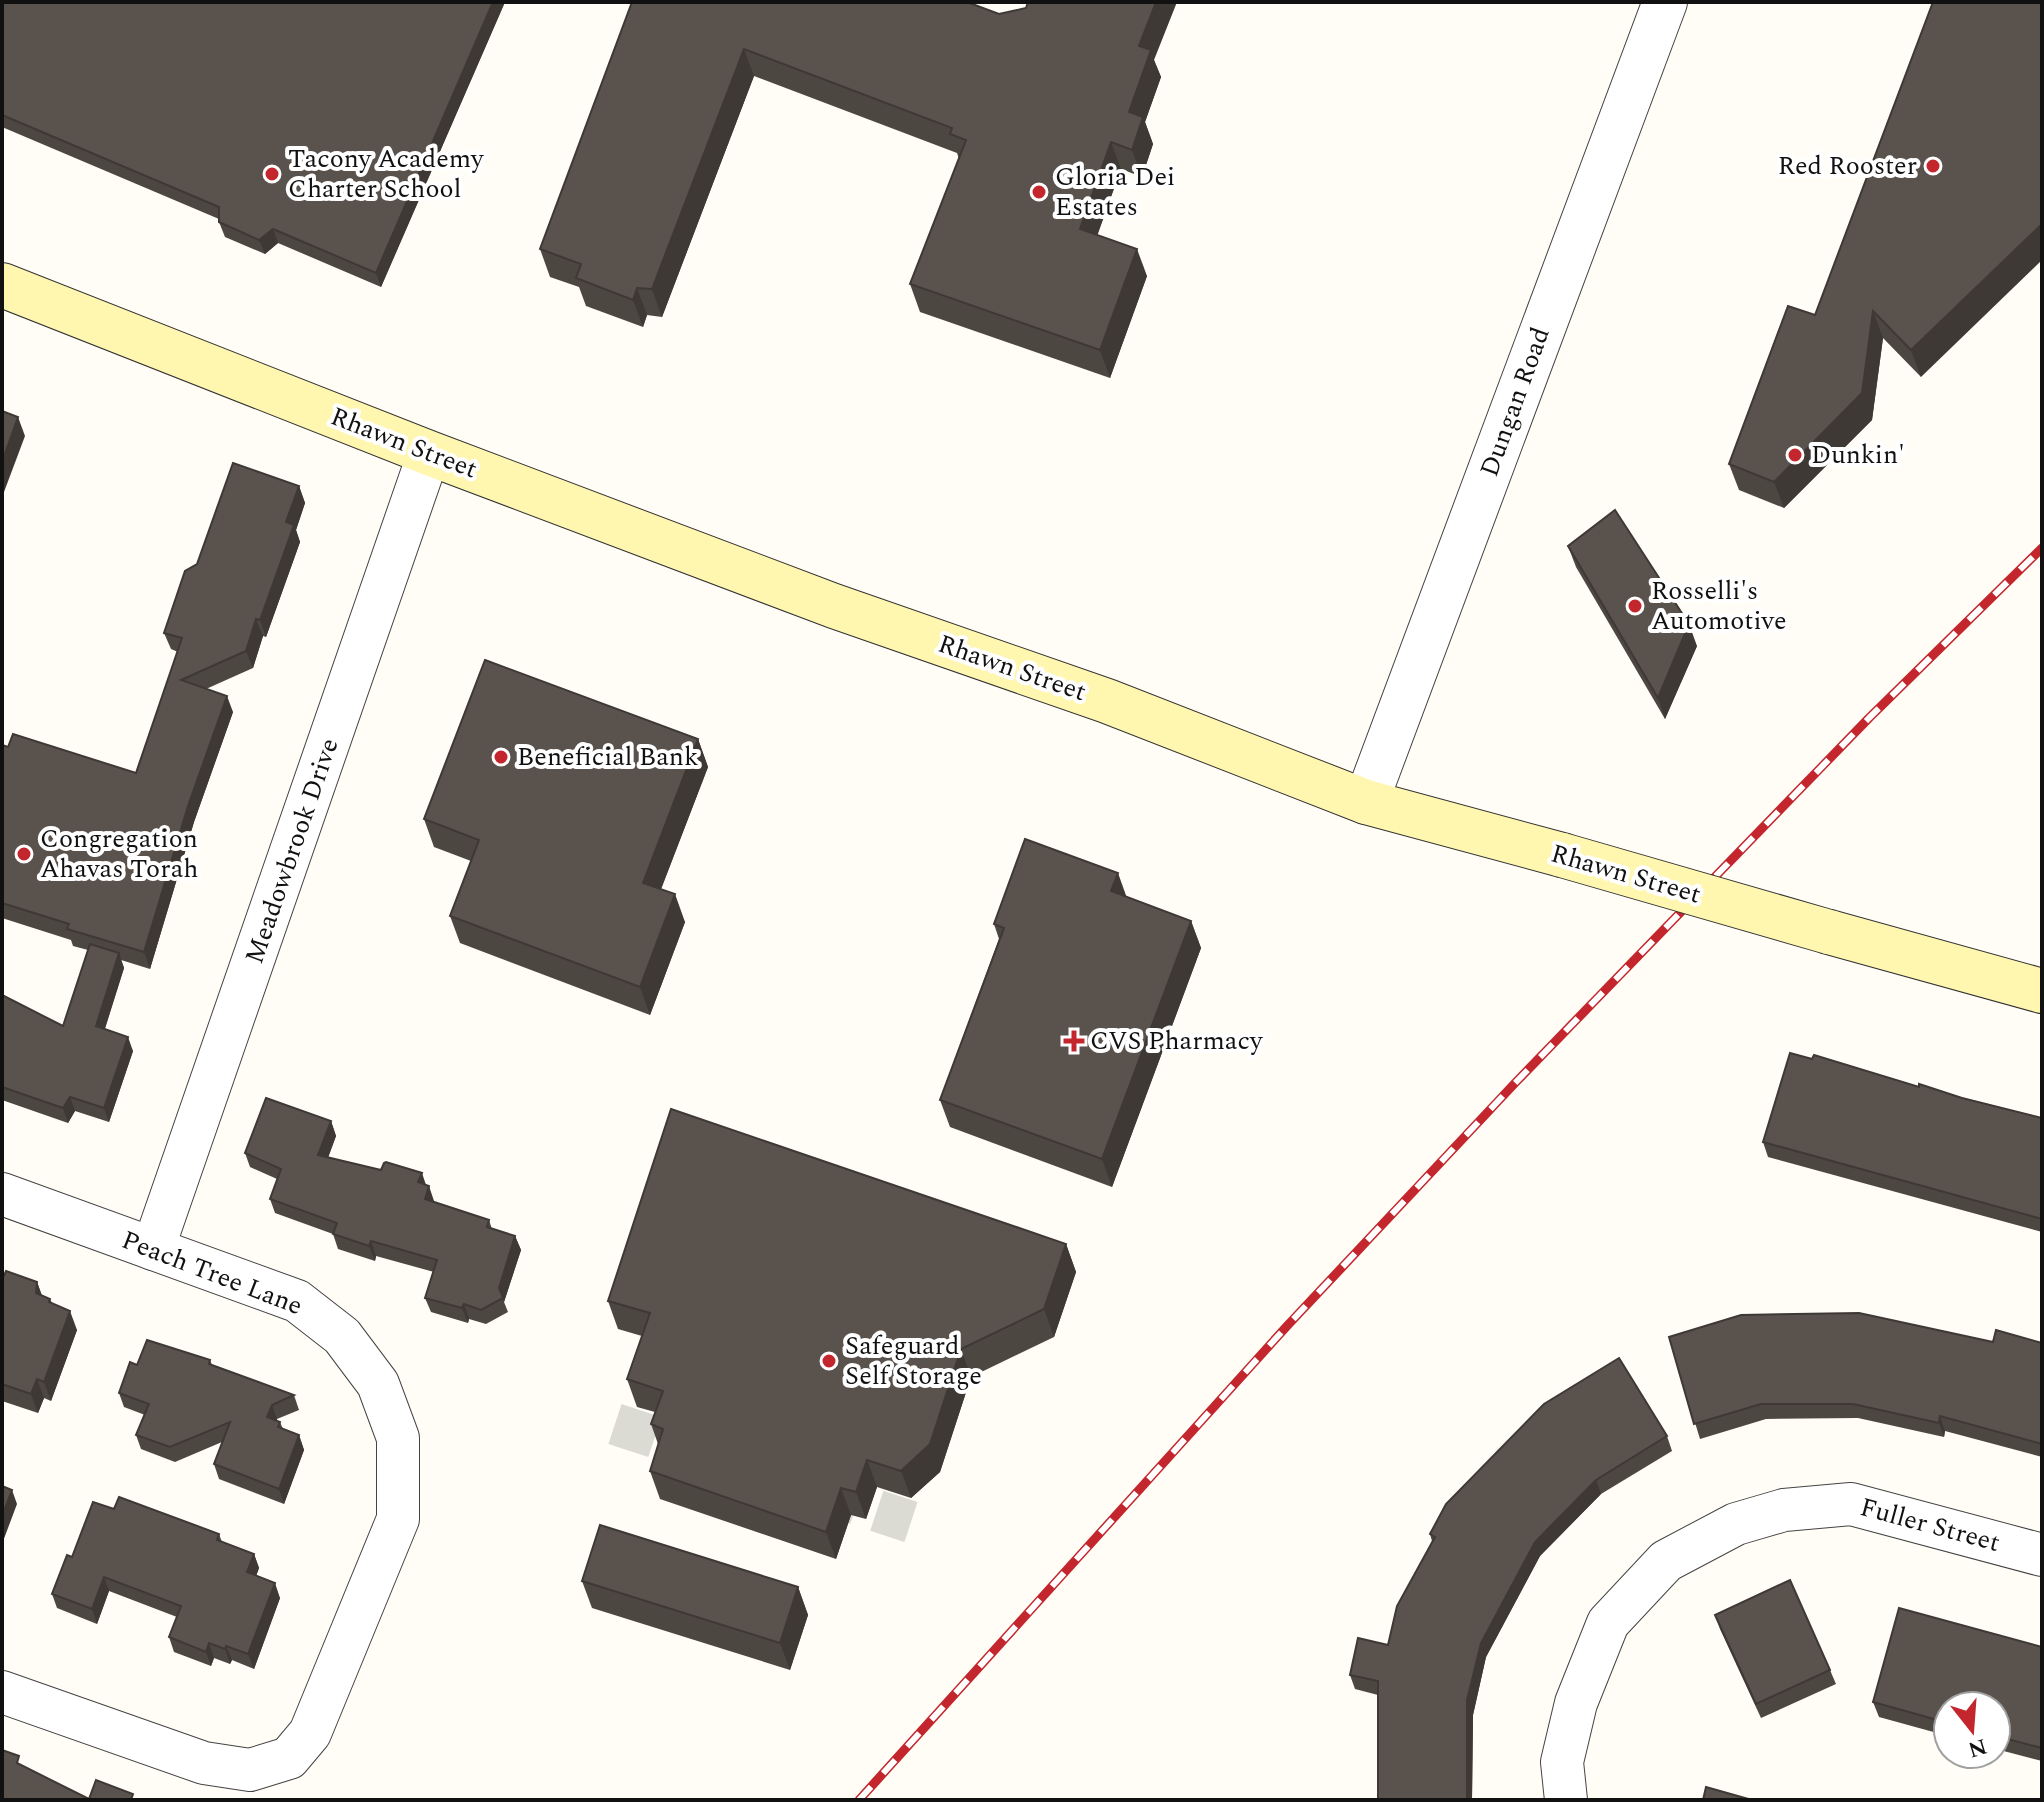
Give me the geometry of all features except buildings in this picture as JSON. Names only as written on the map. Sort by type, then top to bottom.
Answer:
[{"type":"main road","name":"Rhawn Street","points":[[2,285],[429,453],[834,606],[1107,701],[1366,802],[2042,991]]},
{"type":"street","name":"Dungan Road","points":[[1366,802],[1665,2]]},
{"type":"street","name":"Meadowbrook Drive","points":[[153,1249],[429,453]]},
{"type":"street","name":"Peach Tree Lane","points":[[2,1194],[297,1301],[342,1336],[378,1384],[398,1438],[398,1519],[310,1733],[289,1758],[250,1770],[204,1763],[2,1692]]},
{"type":"street","name":"Fuller Street","points":[[1566,1800],[1562,1762],[1576,1703],[1608,1623],[1666,1561],[1736,1524],[1784,1510],[1851,1504],[2042,1555]]},
{"type":"tunnel","points":[[615,1424],[709,1455]]},
{"type":"tunnel","points":[[817,1491],[911,1522]]},
{"type":"railway","points":[[859,1800],[1287,1326],[1516,1082],[1869,718],[2042,548]]},
{"type":"place","name":"Red Rooster","points":[[1933,166]]},
{"type":"place","name":"Tacony Academy Charter School","points":[[272,174]]},
{"type":"place","name":"Gloria Dei Estates","points":[[1039,192]]},
{"type":"place","name":"Dunkin'","points":[[1795,455]]},
{"type":"place","name":"Rosselli's Automotive","points":[[1635,606]]},
{"type":"place","name":"Beneficial Bank","points":[[501,757]]},
{"type":"place","name":"Congregation Ahavas Torah","points":[[24,854]]},
{"type":"place","name":"CVS Pharmacy","points":[[1074,1041]]},
{"type":"place","name":"Safeguard Self Storage","points":[[829,1361]]}]
